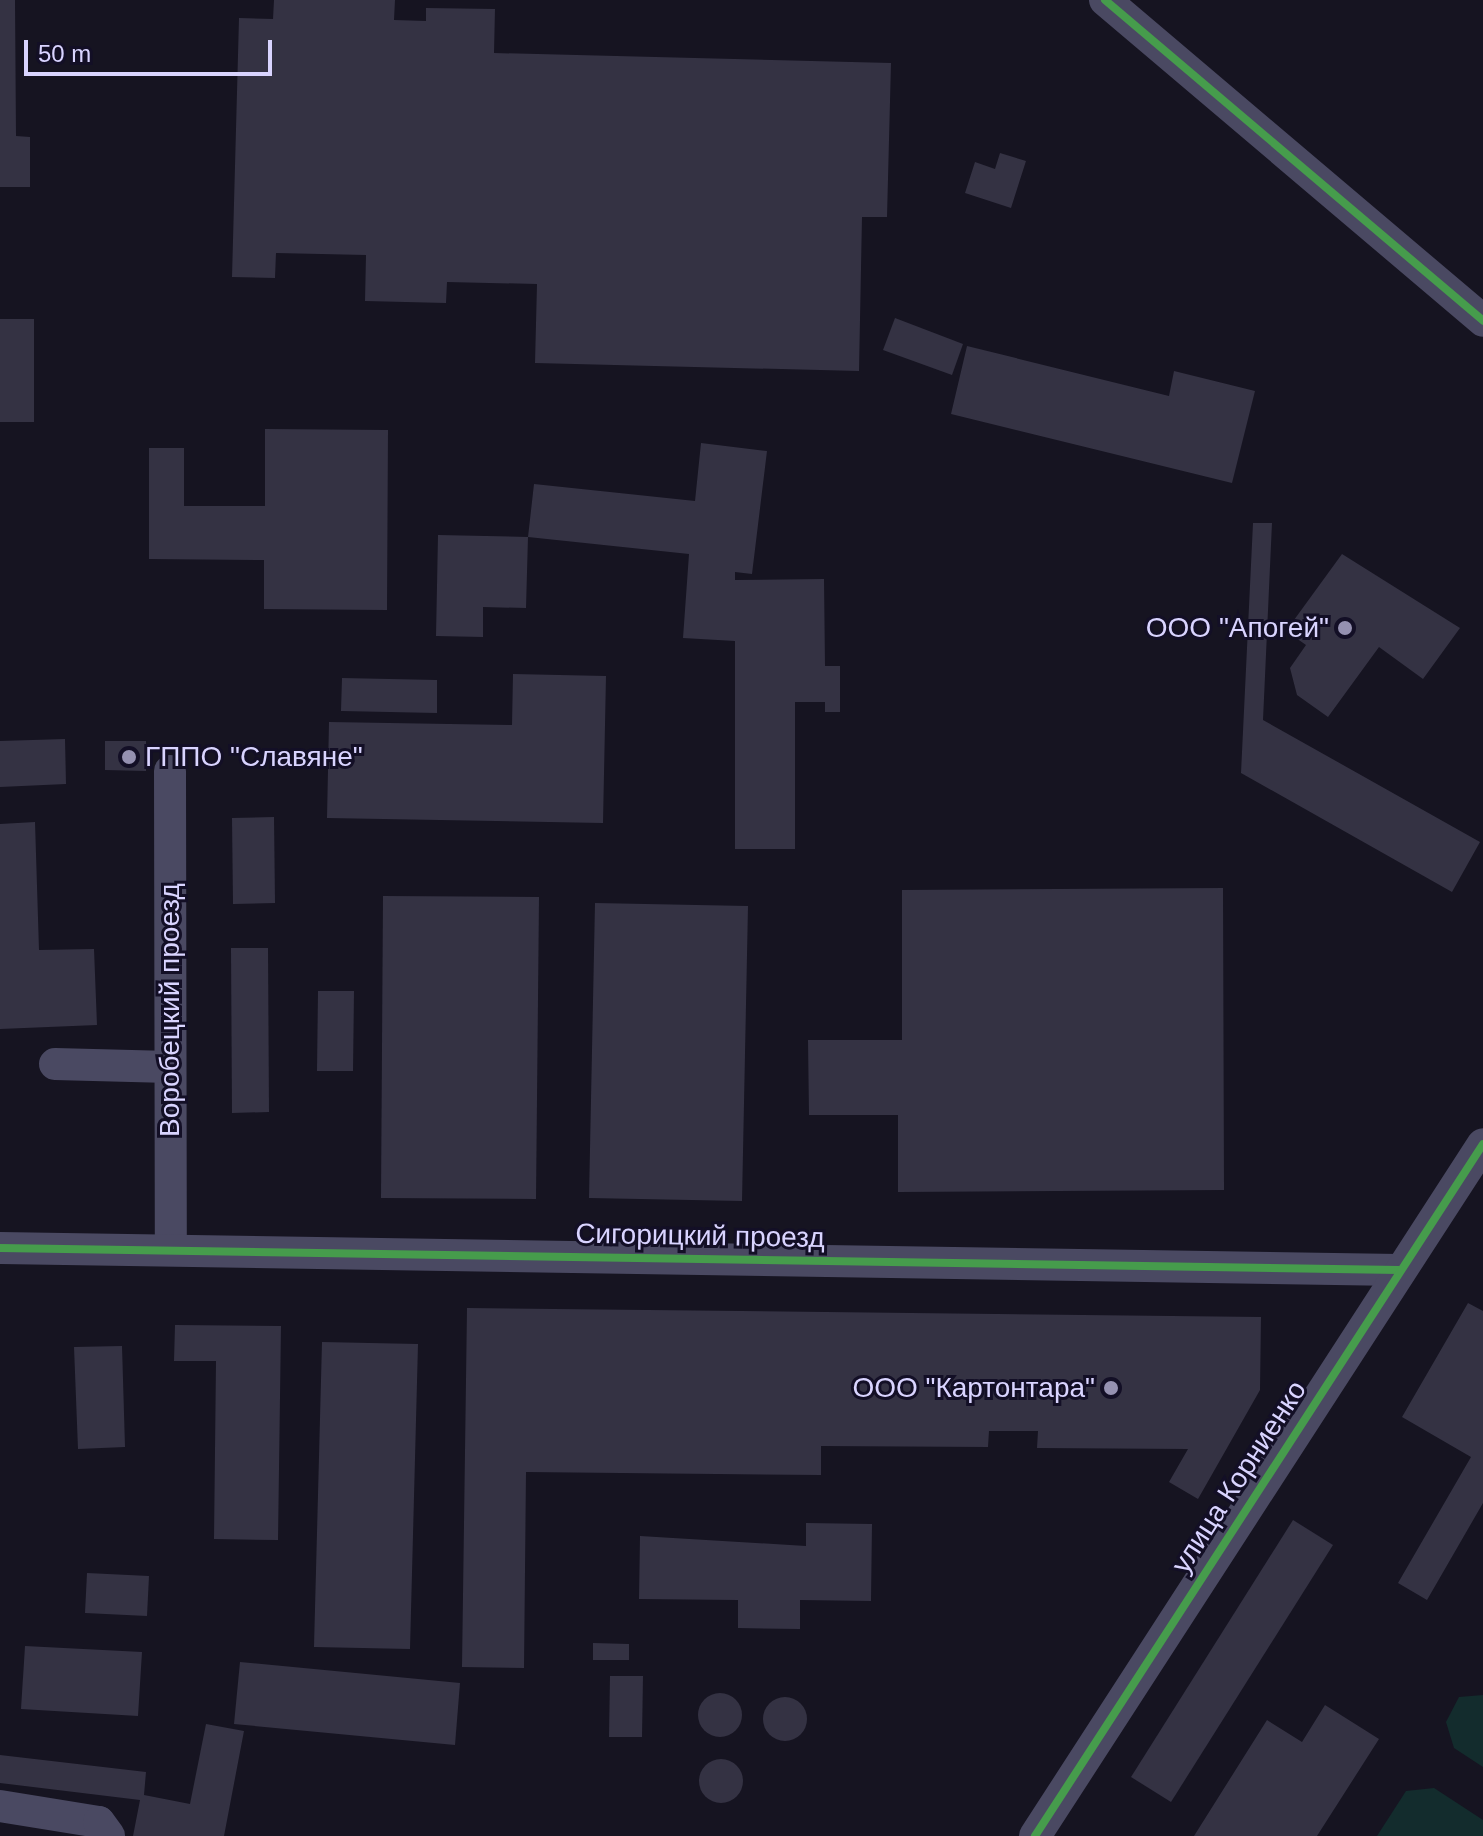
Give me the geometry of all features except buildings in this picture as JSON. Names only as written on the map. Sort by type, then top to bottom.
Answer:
[{"type":"street","points":[[1105,0],[1483,321]]},
{"type":"street","name":"Воробецкий проезд","points":[[170,771],[171,1249]]},
{"type":"street","points":[[55,1064],[170,1067]]},
{"type":"street","name":"улица Корниенко","points":[[1035,1836],[1483,1144]]},
{"type":"street","name":"Сигорицкий проезд","points":[[0,1248],[1399,1270]]},
{"type":"street","points":[[0,1806],[99,1822],[109,1836]]},
{"type":"green space","points":[[1483,1695],[1483,1767],[1454,1748],[1446,1722],[1459,1697]]},
{"type":"green space","points":[[1434,1788],[1483,1820],[1483,1836],[1377,1836],[1406,1791]]},
{"type":"cycle path","points":[[1105,0],[1483,321]]},
{"type":"cycle path","points":[[1035,1836],[1483,1144]]},
{"type":"cycle path","points":[[0,1248],[1399,1270]]},
{"type":"place","name":"ООО \"Апогей\"","points":[[1345,628]]},
{"type":"place","name":"ГППО \"Славяне\"","points":[[129,757]]},
{"type":"place","name":"ООО \"Картонтара\"","points":[[1111,1388]]}]
